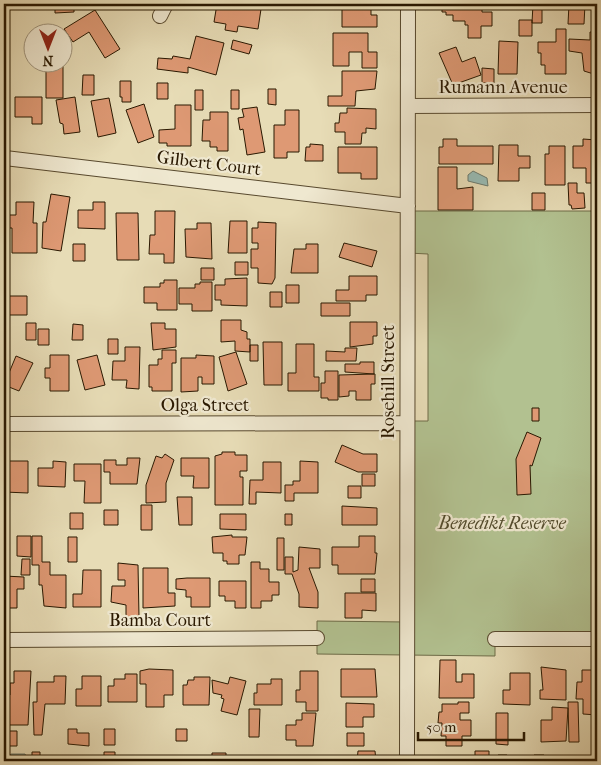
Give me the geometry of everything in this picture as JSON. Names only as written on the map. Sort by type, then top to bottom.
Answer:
[{"type":"street","name":"Rosehill Street","points":[[407,761],[408,4]]},
{"type":"street","name":"Rumann Avenue","points":[[408,106],[597,105]]},
{"type":"street","name":"Gilbert Court","points":[[5,158],[408,206]]},
{"type":"street","name":"Olga Street","points":[[4,424],[407,424]]},
{"type":"street","name":"Bamba Court","points":[[4,640],[317,638]]},
{"type":"street","points":[[495,639],[597,639]]},
{"type":"green space","name":"Benedikt Reserve","points":[[408,211],[597,211],[597,639],[495,640],[495,656],[317,654],[317,621],[407,622],[407,421],[428,421],[428,254],[408,253]]},
{"type":"water","points":[[473,171],[487,178],[488,186],[468,181],[468,175]]},
{"type":"water","points":[[11,754],[25,754],[29,761],[7,761],[8,756]]},
{"type":"building","points":[[55,4],[74,4],[74,12],[55,13]]},
{"type":"building","points":[[217,4],[261,9],[258,29],[238,26],[237,32],[225,30],[226,24],[214,22]]},
{"type":"building","points":[[342,4],[359,4],[359,9],[371,9],[371,15],[377,15],[377,27],[342,27]]},
{"type":"building","points":[[442,4],[482,4],[482,12],[492,12],[492,26],[481,26],[481,38],[468,38],[468,25],[465,25],[465,21],[453,21],[453,15],[446,15],[446,12],[442,12]]},
{"type":"building","points":[[533,4],[542,4],[542,23],[532,23]]},
{"type":"building","points":[[569,4],[585,4],[584,24],[568,24]]},
{"type":"building","points":[[95,10],[120,49],[105,58],[89,32],[73,42],[72,24]]},
{"type":"building","points":[[519,20],[532,20],[532,36],[519,36]]},
{"type":"building","points":[[556,29],[566,29],[566,74],[545,74],[545,65],[541,65],[541,53],[538,53],[538,42],[556,42]]},
{"type":"building","points":[[590,32],[597,32],[597,75],[584,71],[582,53],[569,51],[569,39],[590,40]]},
{"type":"building","points":[[333,33],[368,33],[368,52],[377,52],[377,68],[362,68],[362,52],[349,52],[349,66],[333,66]]},
{"type":"building","points":[[196,36],[224,43],[216,75],[188,67],[188,73],[157,69],[158,58],[172,59],[173,56],[190,59]]},
{"type":"building","points":[[233,40],[252,45],[249,54],[231,49]]},
{"type":"building","points":[[499,41],[518,42],[517,74],[498,74]]},
{"type":"building","points":[[456,47],[462,62],[475,57],[481,75],[453,85],[439,53]]},
{"type":"building","points":[[482,68],[494,69],[494,83],[482,83]]},
{"type":"building","points":[[342,71],[377,71],[375,89],[356,91],[355,106],[328,106],[328,96],[342,96]]},
{"type":"building","points":[[46,72],[63,72],[63,98],[46,98]]},
{"type":"building","points":[[83,75],[94,75],[94,95],[82,95]]},
{"type":"building","points":[[120,81],[131,81],[131,102],[122,102],[122,97],[120,97]]},
{"type":"building","points":[[157,83],[168,83],[168,99],[157,99]]},
{"type":"building","points":[[268,89],[276,89],[276,105],[268,104]]},
{"type":"building","points":[[195,90],[203,90],[203,110],[195,110]]},
{"type":"building","points":[[231,90],[239,90],[239,109],[231,109]]},
{"type":"building","points":[[15,97],[42,97],[42,124],[32,124],[32,117],[15,117]]},
{"type":"building","points":[[75,97],[80,132],[64,134],[56,100]]},
{"type":"building","points":[[109,98],[116,133],[98,137],[91,101]]},
{"type":"building","points":[[144,104],[154,137],[138,143],[126,110]]},
{"type":"building","points":[[175,105],[191,105],[191,146],[167,146],[167,143],[159,143],[159,130],[175,129]]},
{"type":"building","points":[[257,107],[265,152],[247,155],[243,129],[240,130],[238,118],[244,117],[242,109]]},
{"type":"building","points":[[347,108],[376,109],[376,129],[366,128],[366,133],[362,133],[361,144],[345,144],[345,132],[335,132],[335,123],[339,123],[340,113],[347,113]]},
{"type":"building","points":[[285,110],[299,110],[299,152],[287,152],[287,158],[274,158],[274,125],[285,125]]},
{"type":"building","points":[[210,112],[228,112],[228,151],[217,151],[217,147],[210,147],[210,141],[202,141],[203,120],[210,120]]},
{"type":"building","points":[[443,139],[457,139],[457,146],[493,146],[493,164],[439,164],[439,147],[443,147]]},
{"type":"building","points":[[583,139],[597,140],[597,183],[586,183],[586,168],[573,168],[573,146],[583,146]]},
{"type":"building","points":[[310,144],[323,145],[323,161],[305,161],[306,147],[310,147]]},
{"type":"building","points":[[499,145],[518,145],[518,156],[530,156],[530,168],[519,168],[519,181],[498,181]]},
{"type":"building","points":[[549,146],[565,146],[565,185],[545,185],[545,154],[549,154]]},
{"type":"building","points":[[338,147],[377,147],[377,179],[361,179],[361,173],[338,173]]},
{"type":"building","points":[[438,167],[457,167],[457,189],[473,187],[473,210],[438,210]]},
{"type":"building","points":[[568,183],[577,183],[577,193],[584,193],[585,208],[572,209],[571,205],[569,205]]},
{"type":"building","points":[[532,193],[545,193],[545,210],[532,210]]},
{"type":"building","points":[[51,194],[70,197],[61,251],[42,248],[43,222],[46,222]]},
{"type":"building","points":[[16,202],[34,202],[33,223],[37,223],[37,253],[12,253],[12,228],[5,228],[5,215],[16,215]]},
{"type":"building","points":[[93,202],[105,202],[105,229],[78,228],[78,210],[93,210]]},
{"type":"building","points":[[155,211],[175,211],[174,263],[164,263],[164,254],[149,254],[150,235],[155,235]]},
{"type":"building","points":[[116,213],[138,213],[139,260],[117,260]]},
{"type":"building","points":[[230,221],[247,221],[247,253],[228,253]]},
{"type":"building","points":[[258,222],[276,223],[275,278],[272,284],[258,283],[258,268],[251,268],[251,249],[258,249],[258,243],[252,243],[252,228],[258,228]]},
{"type":"building","points":[[197,223],[211,223],[212,259],[186,257],[185,229],[197,229]]},
{"type":"building","points":[[344,243],[377,251],[372,267],[339,257]]},
{"type":"building","points":[[73,244],[85,244],[85,261],[73,261]]},
{"type":"building","points":[[306,244],[318,244],[318,273],[291,273],[294,249],[306,249]]},
{"type":"building","points":[[235,262],[248,262],[248,275],[235,275]]},
{"type":"building","points":[[201,268],[214,268],[214,280],[201,280]]},
{"type":"building","points":[[349,276],[377,276],[377,295],[366,295],[366,301],[336,301],[336,290],[349,290]]},
{"type":"building","points":[[247,278],[247,306],[221,305],[221,300],[215,300],[215,285],[225,285],[225,279]]},
{"type":"building","points":[[164,280],[177,280],[177,310],[157,310],[157,303],[144,303],[144,287],[160,287],[160,283],[164,283]]},
{"type":"building","points":[[200,282],[212,282],[212,311],[192,311],[192,304],[179,304],[179,288],[195,288],[195,284],[200,284]]},
{"type":"building","points":[[286,285],[299,285],[299,303],[286,303]]},
{"type":"building","points":[[270,292],[282,292],[282,307],[270,307]]},
{"type":"building","points":[[4,296],[27,296],[27,315],[4,315]]},
{"type":"building","points":[[321,303],[350,303],[350,316],[321,316]]},
{"type":"building","points":[[221,320],[241,320],[241,330],[247,332],[247,339],[250,339],[250,352],[235,351],[235,341],[221,342]]},
{"type":"building","points":[[350,322],[377,322],[377,336],[373,336],[373,344],[350,347]]},
{"type":"building","points":[[26,323],[36,323],[36,340],[26,340]]},
{"type":"building","points":[[151,323],[165,323],[165,329],[176,329],[176,347],[153,350]]},
{"type":"building","points":[[73,324],[83,325],[83,340],[72,340]]},
{"type":"building","points":[[38,329],[49,329],[49,345],[38,345]]},
{"type":"building","points":[[108,339],[118,339],[118,354],[108,354]]},
{"type":"building","points":[[263,342],[282,342],[282,385],[264,385]]},
{"type":"building","points":[[296,344],[314,344],[314,377],[319,377],[319,391],[288,391],[288,373],[296,373]]},
{"type":"building","points":[[250,345],[258,345],[258,361],[250,361]]},
{"type":"building","points":[[125,347],[140,347],[139,389],[126,388],[127,380],[112,380],[113,361],[125,361]]},
{"type":"building","points":[[345,348],[357,348],[356,361],[326,361],[326,351],[345,352]]},
{"type":"building","points":[[162,350],[176,350],[176,363],[172,363],[172,391],[152,391],[152,387],[149,387],[149,365],[158,365],[158,359],[162,359]]},
{"type":"building","points":[[236,352],[247,384],[228,391],[219,357]]},
{"type":"building","points":[[50,355],[69,355],[69,391],[50,391],[50,378],[45,378],[45,368],[50,368]]},
{"type":"building","points":[[97,355],[105,385],[85,390],[77,360]]},
{"type":"building","points":[[196,355],[214,356],[214,384],[202,384],[202,377],[198,377],[198,391],[181,392],[181,358],[196,358]]},
{"type":"building","points":[[16,356],[33,363],[19,391],[4,385]]},
{"type":"building","points":[[360,362],[374,362],[374,374],[345,372],[345,364],[360,364]]},
{"type":"building","points":[[325,371],[338,371],[338,400],[321,398],[321,383],[325,383]]},
{"type":"building","points":[[375,374],[375,384],[371,384],[371,400],[356,400],[356,391],[349,391],[349,396],[339,397],[339,375]]},
{"type":"building","points":[[532,408],[539,408],[539,421],[532,421]]},
{"type":"building","points":[[527,432],[541,438],[532,466],[530,465],[531,494],[517,495],[516,459]]},
{"type":"building","points":[[342,445],[363,454],[377,454],[377,472],[358,472],[335,462]]},
{"type":"building","points":[[222,452],[235,452],[235,455],[247,455],[247,471],[240,471],[240,477],[243,477],[243,505],[215,505],[215,456],[222,454]]},
{"type":"building","points":[[165,454],[174,460],[166,483],[166,502],[146,503],[146,485],[156,456],[162,458]]},
{"type":"building","points":[[127,458],[140,458],[137,484],[110,484],[110,472],[104,472],[104,460],[116,460],[116,465],[127,465]]},
{"type":"building","points":[[181,458],[209,458],[209,488],[193,488],[194,476],[181,476]]},
{"type":"building","points":[[4,461],[28,461],[28,493],[4,492]]},
{"type":"building","points":[[53,461],[66,462],[65,487],[38,486],[38,468],[53,468]]},
{"type":"building","points":[[300,461],[318,462],[318,493],[294,493],[294,501],[285,501],[285,485],[293,485],[293,481],[300,481]]},
{"type":"building","points":[[263,462],[281,462],[281,493],[256,492],[256,504],[249,504],[250,480],[263,480]]},
{"type":"building","points":[[74,464],[101,464],[101,503],[84,503],[85,481],[74,481]]},
{"type":"building","points":[[362,474],[375,474],[375,486],[362,486]]},
{"type":"building","points":[[348,486],[361,486],[361,498],[348,498]]},
{"type":"building","points":[[177,497],[192,497],[192,525],[179,525]]},
{"type":"building","points":[[5,500],[5,523],[4,523]]},
{"type":"building","points":[[141,505],[152,505],[152,530],[141,530]]},
{"type":"building","points":[[342,506],[377,508],[377,525],[342,525]]},
{"type":"building","points":[[104,510],[118,510],[118,525],[104,525]]},
{"type":"building","points":[[70,513],[83,513],[83,529],[70,529]]},
{"type":"building","points":[[220,514],[246,514],[246,530],[220,529]]},
{"type":"building","points":[[285,514],[292,514],[292,525],[285,525]]},
{"type":"building","points":[[232,535],[232,537],[247,537],[245,555],[239,555],[239,564],[227,564],[227,561],[223,561],[223,553],[213,553],[212,537]]},
{"type":"building","points":[[17,536],[31,536],[31,557],[17,556]]},
{"type":"building","points":[[32,536],[42,536],[42,562],[50,562],[50,575],[66,575],[66,608],[44,606],[42,585],[39,585],[39,565],[32,565]]},
{"type":"building","points":[[359,536],[375,536],[375,553],[377,553],[375,574],[338,574],[338,565],[332,565],[332,547],[359,547]]},
{"type":"building","points":[[68,537],[77,537],[77,562],[68,562]]},
{"type":"building","points":[[277,538],[284,538],[284,570],[277,570]]},
{"type":"building","points":[[299,547],[320,549],[320,568],[309,568],[318,592],[318,608],[299,607],[299,594],[292,574],[285,574],[285,557],[293,557],[293,572],[298,570]]},
{"type":"building","points":[[22,559],[30,559],[30,575],[21,575]]},
{"type":"building","points":[[251,562],[260,562],[260,569],[269,569],[269,582],[279,582],[279,595],[272,595],[272,601],[261,601],[261,608],[251,608]]},
{"type":"building","points":[[118,563],[138,565],[139,617],[126,617],[126,605],[111,602],[112,586],[125,586],[125,580],[118,580]]},
{"type":"building","points":[[143,568],[168,568],[168,593],[175,593],[175,606],[143,608]]},
{"type":"building","points":[[83,570],[101,570],[101,607],[73,607],[73,594],[82,594]]},
{"type":"building","points":[[4,576],[24,577],[24,589],[17,589],[17,608],[4,608]]},
{"type":"building","points":[[210,578],[210,607],[191,607],[191,597],[186,597],[186,590],[176,589],[176,579]]},
{"type":"building","points":[[361,579],[375,579],[375,592],[361,592]]},
{"type":"building","points":[[219,581],[246,581],[246,608],[235,608],[235,601],[225,601],[225,596],[219,596]]},
{"type":"building","points":[[345,593],[376,593],[376,611],[362,610],[362,618],[345,618]]},
{"type":"building","points":[[440,660],[456,660],[456,682],[462,682],[462,674],[474,674],[474,698],[439,698]]},
{"type":"building","points":[[541,667],[566,670],[566,700],[540,699],[540,690],[543,690]]},
{"type":"building","points":[[149,669],[173,670],[173,695],[164,695],[164,707],[146,707],[146,684],[140,684],[140,671]]},
{"type":"building","points":[[341,669],[375,669],[377,697],[341,697]]},
{"type":"building","points":[[582,670],[597,670],[597,715],[583,714],[583,699],[576,699],[577,682],[582,682]]},
{"type":"building","points":[[14,671],[31,671],[28,725],[4,725],[4,705],[6,705],[6,695],[10,695],[10,683],[14,683]]},
{"type":"building","points":[[300,671],[318,671],[318,711],[306,711],[306,702],[296,702],[296,690],[300,690]]},
{"type":"building","points":[[510,673],[530,673],[530,705],[503,704],[503,690],[510,690]]},
{"type":"building","points":[[125,674],[137,674],[137,702],[108,702],[108,686],[114,686],[114,679],[125,679]]},
{"type":"building","points":[[54,676],[66,676],[65,704],[45,704],[42,735],[34,735],[33,702],[37,702],[37,682],[54,682]]},
{"type":"building","points":[[82,676],[101,676],[101,706],[76,706],[76,689],[82,689]]},
{"type":"building","points":[[194,677],[210,677],[209,705],[183,705],[183,685],[187,685],[188,680],[194,680]]},
{"type":"building","points":[[230,677],[246,681],[237,715],[221,711],[224,699],[221,698],[222,695],[213,693],[212,680],[228,684]]},
{"type":"building","points":[[271,679],[282,679],[282,705],[254,705],[254,693],[257,693],[257,684],[271,684]]},
{"type":"building","points":[[458,702],[469,702],[469,713],[460,713],[460,720],[471,720],[471,736],[462,736],[462,746],[446,746],[446,736],[441,736],[442,723],[438,723],[439,712],[442,712],[442,704],[458,704]]},
{"type":"building","points":[[568,702],[578,702],[579,742],[569,742]]},
{"type":"building","points":[[346,703],[374,704],[374,717],[363,717],[363,727],[346,727]]},
{"type":"building","points":[[552,707],[568,708],[566,741],[541,742],[541,720],[552,720]]},
{"type":"building","points":[[249,709],[260,709],[259,737],[249,737]]},
{"type":"building","points":[[302,713],[316,713],[313,746],[296,746],[296,740],[286,740],[286,725],[296,725],[296,720],[302,720]]},
{"type":"building","points":[[496,713],[508,713],[508,745],[496,744]]},
{"type":"building","points":[[68,729],[77,729],[77,733],[89,733],[89,746],[68,744]]},
{"type":"building","points":[[104,729],[115,729],[115,745],[104,745]]},
{"type":"building","points":[[176,729],[187,729],[187,741],[176,741]]},
{"type":"building","points":[[4,731],[17,731],[17,746],[4,746]]},
{"type":"building","points":[[347,733],[364,733],[364,746],[347,746]]},
{"type":"building","points":[[358,751],[375,751],[376,761],[357,761]]},
{"type":"building","points":[[475,751],[489,751],[489,761],[475,761]]},
{"type":"building","points":[[32,752],[40,752],[40,761],[32,761]]},
{"type":"building","points":[[104,752],[115,752],[115,761],[104,761]]},
{"type":"building","points":[[212,753],[226,753],[226,761],[212,761]]},
{"type":"building","points":[[498,755],[507,755],[507,761],[498,761]]},
{"type":"building","points":[[534,755],[544,755],[544,761],[534,761]]},
{"type":"building","points":[[140,756],[151,756],[151,761],[140,761]]},
{"type":"building","points":[[471,760],[471,761],[444,761]]}]
